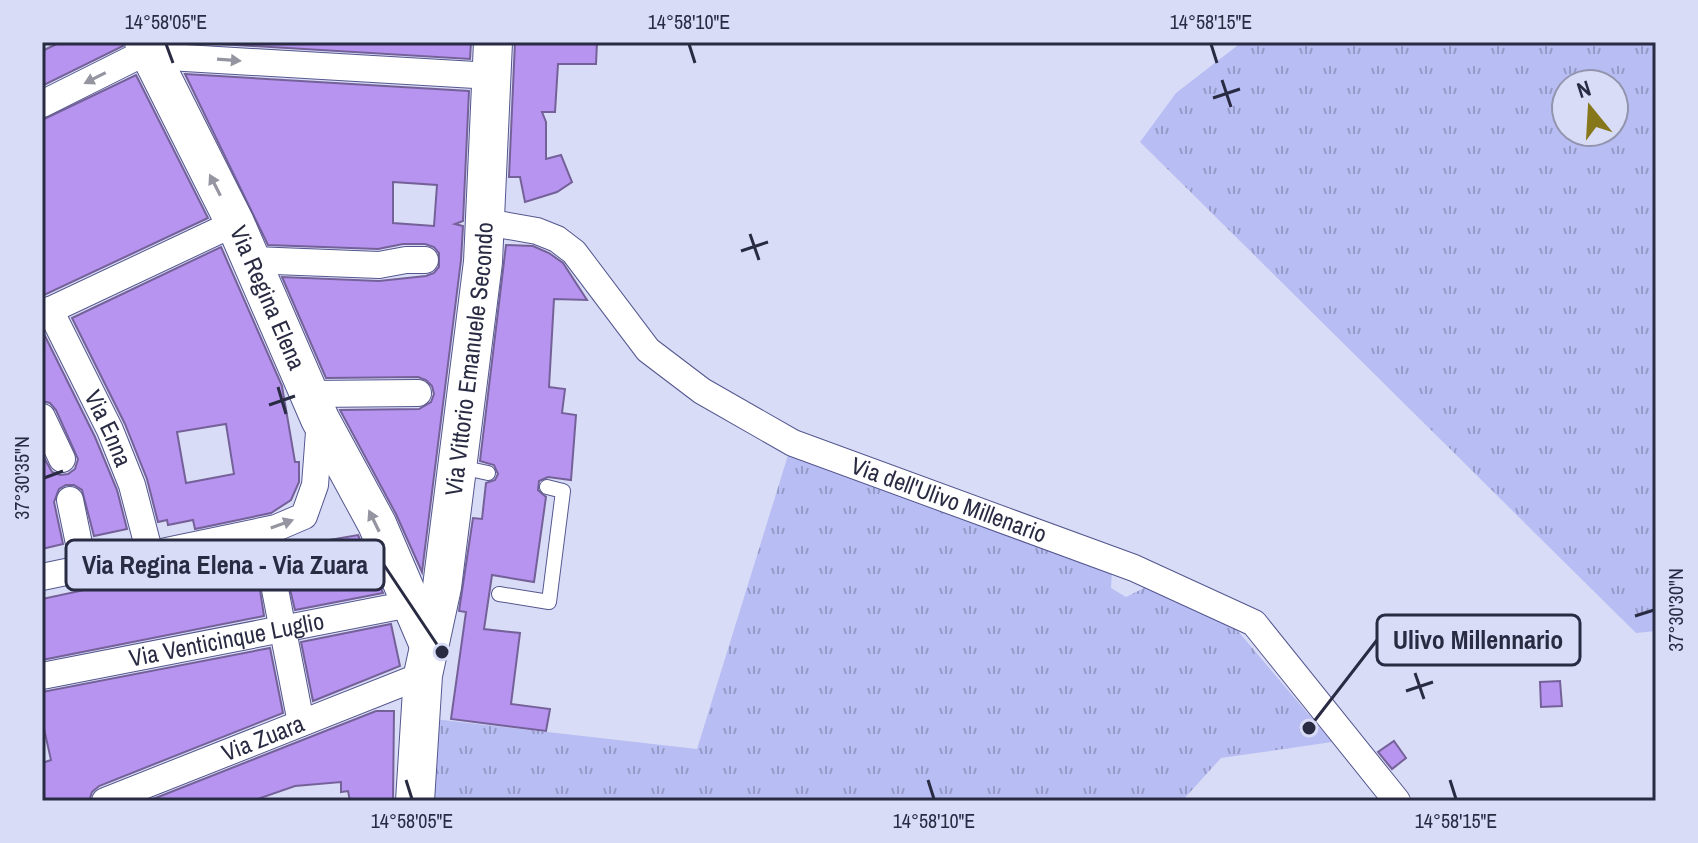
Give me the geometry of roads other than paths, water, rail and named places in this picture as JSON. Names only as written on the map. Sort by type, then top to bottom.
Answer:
[{"type":"street","points":[[43,101],[148,50],[493,59]]},
{"type":"street","name":"Via Regina Elena","points":[[148,50],[235,223],[315,406],[377,524],[410,604],[426,659]]},
{"type":"street","name":"Via Vittorio Emanuele Secondo","points":[[415,801],[426,659],[472,469],[493,59]]},
{"type":"street","name":"Via dell'Ulivo Millenario","points":[[486,222],[537,231],[557,239],[574,252],[648,350],[702,391],[793,443],[1134,568],[1254,623],[1397,801]]},
{"type":"street","points":[[46,312],[235,223]]},
{"type":"street","points":[[251,260],[379,265],[425,260]]},
{"type":"street","name":"Via Enna","points":[[46,312],[110,430],[132,485],[150,554]]},
{"type":"street","points":[[42,577],[276,528],[304,516],[315,485],[315,406],[418,393]]},
{"type":"street","points":[[42,417],[62,459]]},
{"type":"street","points":[[70,500],[84,568]]},
{"type":"street","points":[[272,574],[301,723]]},
{"type":"street","name":"Via Venticinque Luglio","points":[[42,676],[410,604]]},
{"type":"street","name":"Via Zuara","points":[[105,801],[301,723],[426,659]]},
{"type":"lane","points":[[499,594],[549,602],[563,491],[547,487]]},
{"type":"place","name":"Via Regina Elena - Via Zuara","points":[[442,652]]},
{"type":"place","name":"Ulivo Millennario","points":[[1309,728]]}]
